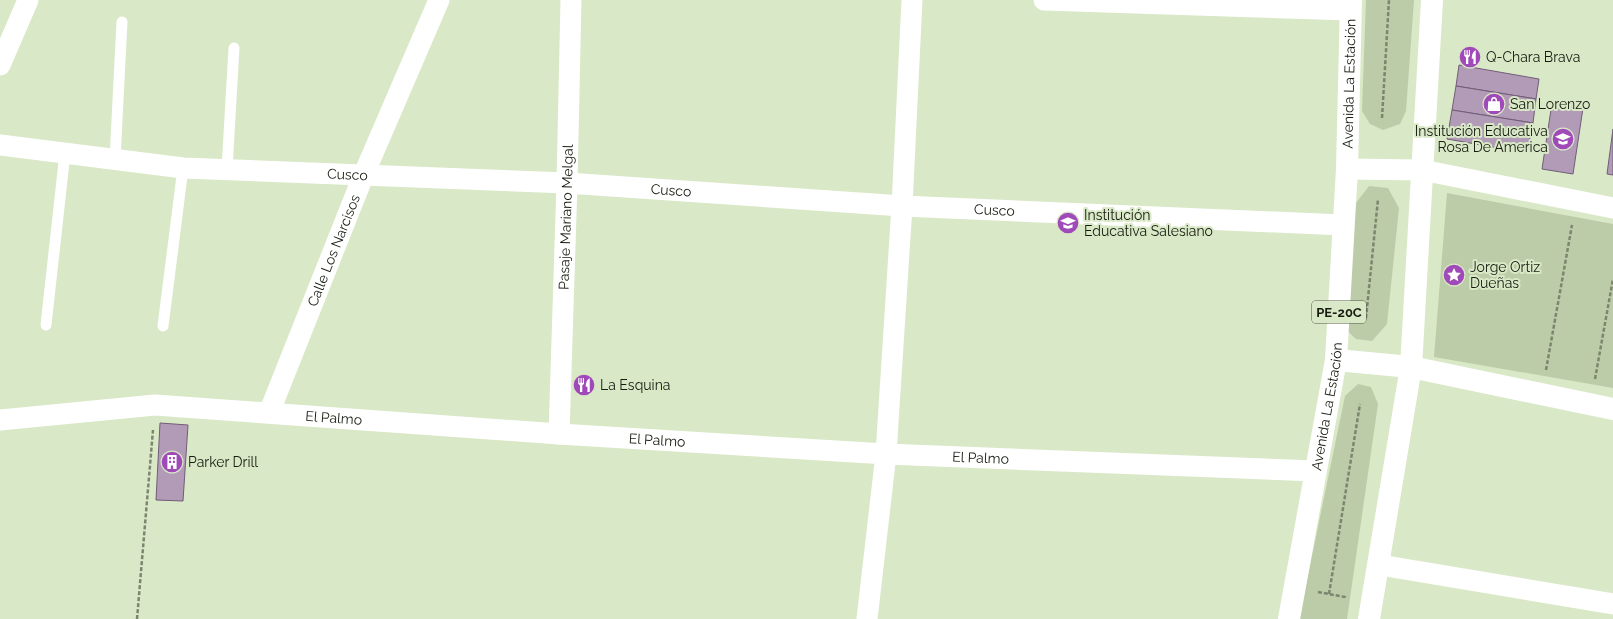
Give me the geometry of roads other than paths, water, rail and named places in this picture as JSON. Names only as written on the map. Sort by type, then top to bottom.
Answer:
[{"type":"main road","points":[[1370,619],[1411,367],[1432,0]]},
{"type":"main road","name":"Avenida La Estación","points":[[1289,619],[1336,360],[1347,169],[1350,5]]},
{"type":"main road","points":[[1336,360],[1411,367],[1613,409]]},
{"type":"street","points":[[0,65],[28,0]]},
{"type":"street","name":"Calle Los Narcisos","points":[[269,413],[364,174],[439,0]]},
{"type":"street","name":"Pasaje Mariano Melgal","points":[[558,434],[567,183],[571,0]]},
{"type":"street","points":[[867,619],[886,454],[902,206],[912,0]]},
{"type":"street","points":[[1044,0],[1350,5]]},
{"type":"street","name":"Cusco","points":[[0,145],[66,152],[183,168],[567,183],[902,206],[1343,225]]},
{"type":"street","points":[[1347,169],[1422,170],[1613,208]]},
{"type":"street","name":"El Palmo","points":[[0,420],[155,405],[558,434],[886,454],[1316,471]]},
{"type":"street","points":[[1380,565],[1613,604]]},
{"type":"lane","points":[[115,159],[122,22]]},
{"type":"lane","points":[[227,169],[234,48]]},
{"type":"lane","points":[[46,325],[66,152]]},
{"type":"lane","points":[[163,326],[183,168]]},
{"type":"place","name":"Q-Chara Brava","points":[[1470,57]]},
{"type":"place","name":"San Lorenzo","points":[[1494,104]]},
{"type":"place","name":"Institución Educativa Rosa De America","points":[[1563,139]]},
{"type":"place","name":"Institución Educativa Salesiano","points":[[1068,223]]},
{"type":"place","name":"Jorge Ortiz Dueñas","points":[[1454,275]]},
{"type":"place","name":"La Esquina","points":[[584,385]]},
{"type":"place","name":"Parker Drill","points":[[172,462]]}]
